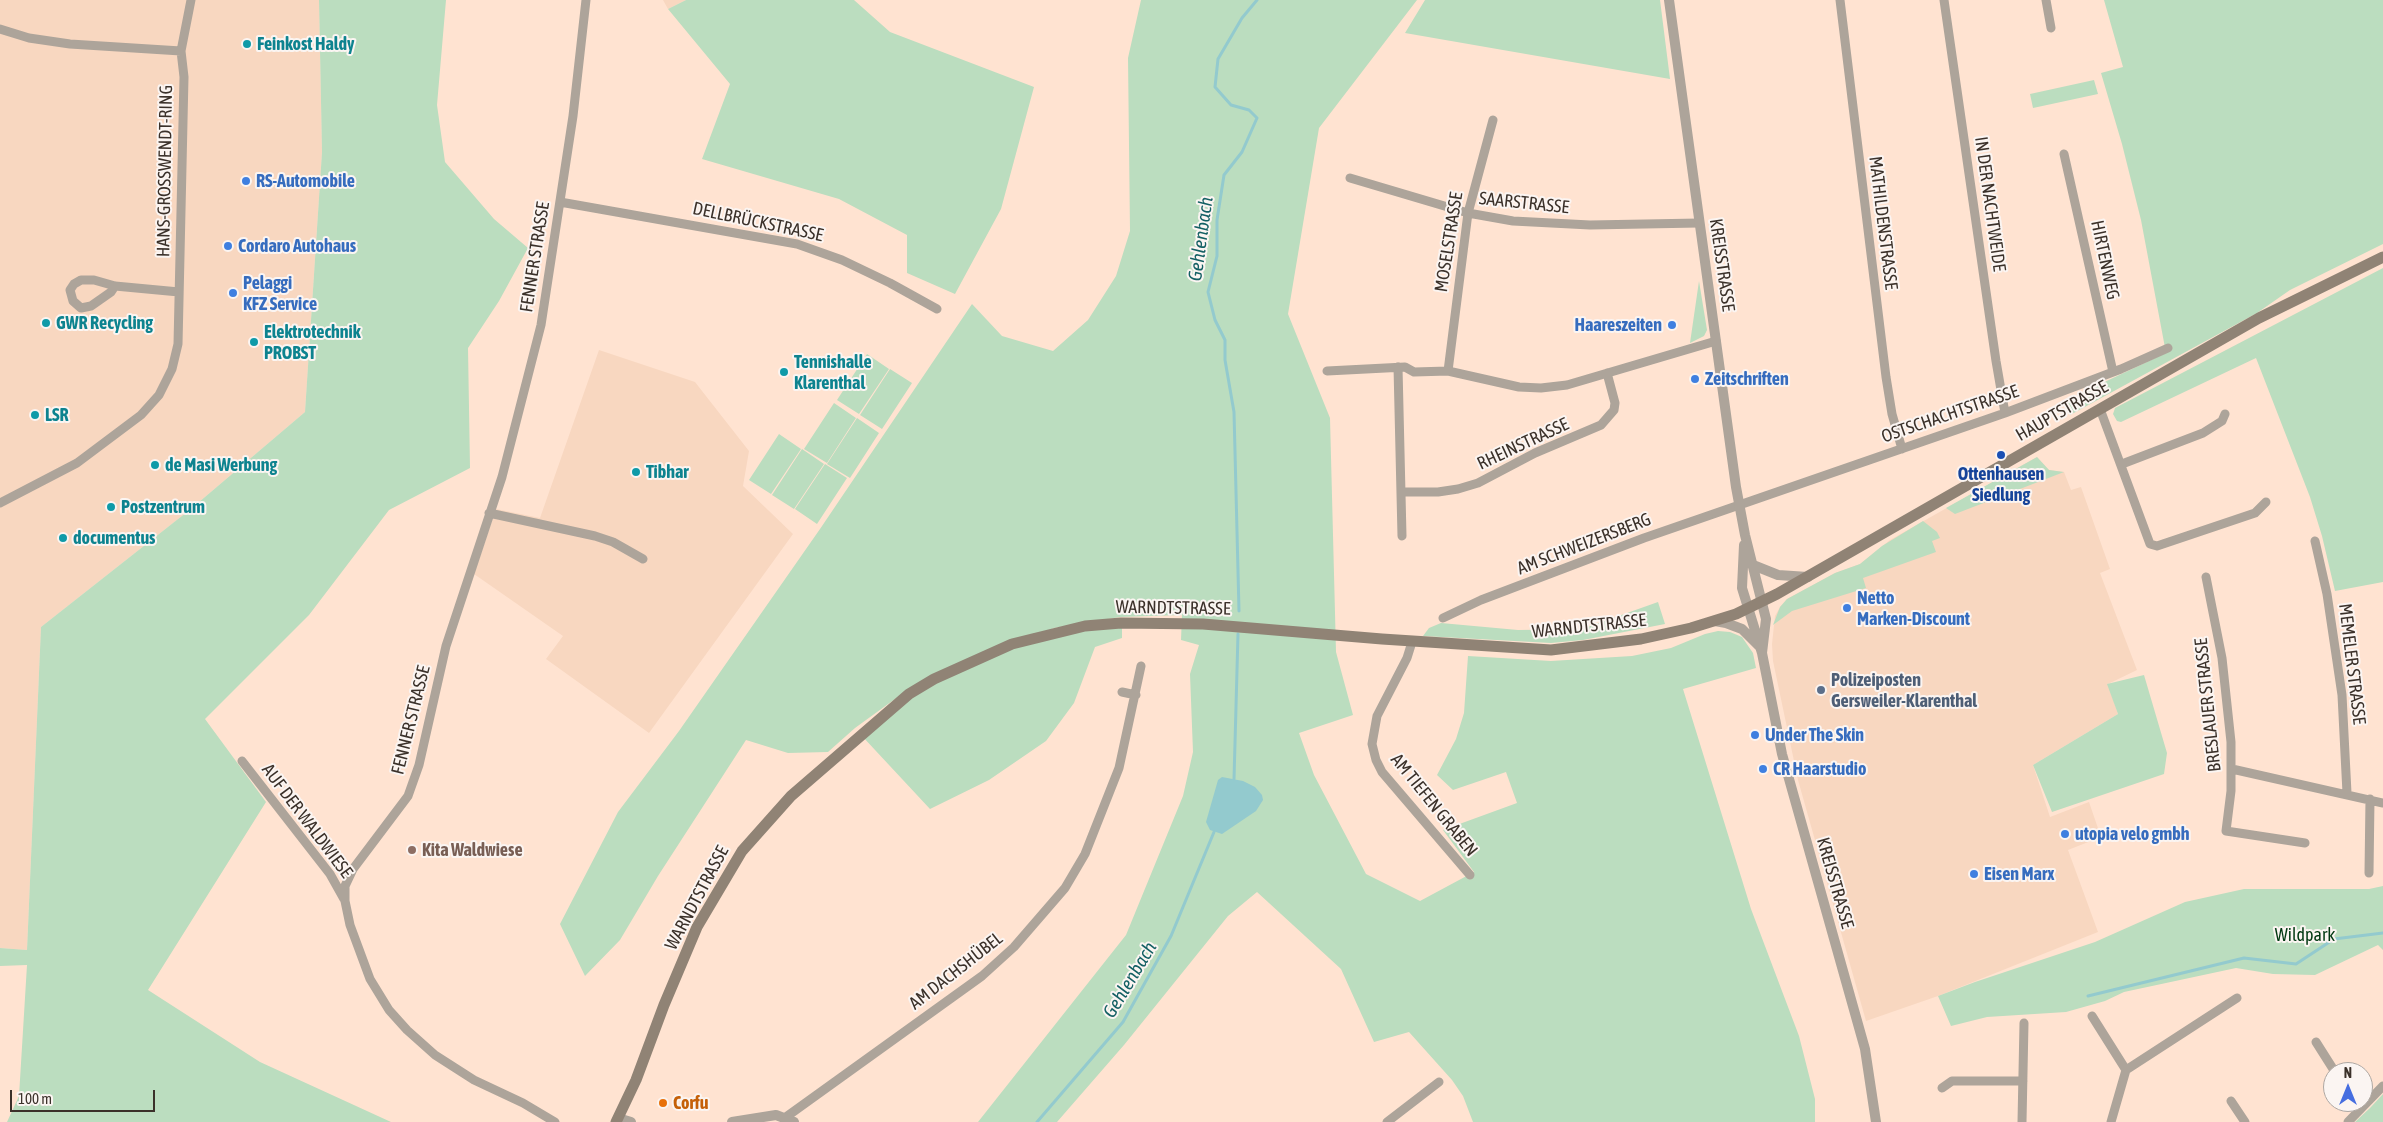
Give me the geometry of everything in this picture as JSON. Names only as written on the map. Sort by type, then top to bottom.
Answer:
[{"type":"main road","name":"HAUPTSTRASSE","points":[[1761,602],[1808,577],[2259,318],[2383,257]]},
{"type":"main road","name":"WARNDTSTRASSE","points":[[617,1120],[636,1080],[664,1005],[697,927],[742,851],[791,796],[909,694],[934,679],[1012,644],[1085,626],[1121,623],[1194,623],[1412,642],[1552,650],[1656,637],[1714,621],[1761,602]]},
{"type":"street","name":"HANS-GROSSWENDT-RING","points":[[0,503],[77,463],[141,415],[159,395],[172,369],[178,344],[178,240],[184,77],[182,51],[191,0]]},
{"type":"street","name":"FENNER STRASSE","points":[[555,1122],[523,1103],[474,1080],[435,1055],[407,1030],[389,1010],[370,979],[350,924],[345,901],[345,886],[353,869],[408,796],[419,765],[446,646],[502,477],[541,325],[584,31],[586,0]]},
{"type":"street","name":"KREISSTRASSE","points":[[1669,0],[1739,504],[1766,624],[1762,651]]},
{"type":"street","name":"MATHILDENSTRASSE","points":[[1840,0],[1886,377],[1892,414],[1902,449]]},
{"type":"street","name":"IN DER NACHTWEIDE","points":[[1944,0],[1996,361],[2006,412]]},
{"type":"street","points":[[2046,0],[2051,28]]},
{"type":"street","points":[[0,29],[29,38],[70,44],[182,51]]},
{"type":"street","name":"MOSELSTRASSE","points":[[1448,371],[1468,213],[1493,120]]},
{"type":"street","name":"HIRTENWEG","points":[[2064,154],[2113,372]]},
{"type":"street","name":"SAARSTRASSE","points":[[1350,178],[1468,213],[1556,225],[1699,223]]},
{"type":"street","name":"DELLBRÜCKSTRASSE","points":[[560,202],[708,226],[797,244],[842,260],[890,283],[937,309]]},
{"type":"street","points":[[115,286],[111,292],[91,306],[81,308],[73,301],[70,290],[74,284],[81,280],[94,280],[115,286],[179,292]]},
{"type":"street","points":[[1327,371],[1405,366],[1414,372],[1448,371],[1519,387],[1541,388],[1568,385],[1716,341]]},
{"type":"street","name":"OSTSCHACHTSTRASSE","points":[[1739,504],[2006,412],[2113,372],[2168,348]]},
{"type":"street","points":[[1398,367],[1402,536]]},
{"type":"street","name":"RHEINSTRASSE","points":[[1401,492],[1438,492],[1478,483],[1535,453],[1601,425],[1614,410],[1615,403],[1607,374]]},
{"type":"street","points":[[2100,409],[2122,464],[2150,544],[2157,546],[2255,513],[2266,502]]},
{"type":"street","points":[[2122,464],[2203,433],[2222,421],[2225,414]]},
{"type":"street","name":"AM SCHWEIZERSBERG","points":[[1443,618],[1481,600],[1739,504]]},
{"type":"street","points":[[489,513],[595,536],[613,542],[643,558]]},
{"type":"street","name":"KREISSTRASSE","points":[[1745,535],[1742,588],[1762,651],[1782,754],[1865,1049],[1876,1122]]},
{"type":"street","name":"MEMELER STRASSE","points":[[2315,541],[2327,594],[2342,695],[2347,793]]},
{"type":"street","points":[[1753,565],[1778,575],[1808,577]]},
{"type":"street","name":"BRESLAUER STRASSE","points":[[2206,577],[2222,658],[2232,769],[2226,831],[2305,843]]},
{"type":"street","points":[[1714,621],[1742,629],[1753,638],[1762,651]]},
{"type":"street","name":"AM TIEFEN GRABEN","points":[[1412,642],[1378,716],[1372,744],[1376,760],[1382,772],[1470,876]]},
{"type":"street","name":"AM DACHSHÜBEL","points":[[790,1120],[982,976],[1014,947],[1065,888],[1085,854],[1120,768],[1141,666]]},
{"type":"street","points":[[1122,692],[1136,695]]},
{"type":"street","name":"AUF DER WALDWIESE","points":[[242,761],[330,874],[345,901]]},
{"type":"street","points":[[2232,769],[2383,802]]},
{"type":"street","points":[[2369,873],[2370,799]]},
{"type":"street","points":[[2111,1122],[2126,1070],[2222,1012],[2237,998]]},
{"type":"street","points":[[2092,1016],[2126,1070]]},
{"type":"street","points":[[2022,1122],[2024,1022]]},
{"type":"street","points":[[2316,1042],[2329,1062]]},
{"type":"street","points":[[1942,1088],[1952,1082],[2023,1081]]},
{"type":"street","points":[[1387,1122],[1398,1119],[1439,1082]]},
{"type":"street","points":[[2373,1094],[2383,1086]]},
{"type":"street","points":[[2231,1101],[2245,1122]]},
{"type":"street","points":[[732,1122],[765,1116],[790,1120]]},
{"type":"street","points":[[617,1120],[631,1122]]},
{"type":"shaded area","points":[[0,0],[319,0],[322,152],[305,412],[192,508],[41,627],[27,950],[0,948]]},
{"type":"shaded area","points":[[663,0],[686,0],[668,9]]},
{"type":"shaded area","points":[[599,350],[695,382],[749,451],[743,486],[793,534],[649,733],[546,659],[563,636],[474,574],[496,509],[540,518]]},
{"type":"shaded area","points":[[2037,457],[2049,470],[2064,472],[2071,490],[2081,487],[2110,569],[2100,573],[2137,670],[2108,684],[2118,714],[2033,765],[2050,817],[2089,802],[2101,837],[2068,850],[2098,932],[1938,996],[1866,1021],[1798,780],[1773,661],[1772,644],[1775,616],[1787,599],[1835,573],[1860,564],[1890,540]]},
{"type":"green space","points":[[319,0],[446,0],[437,105],[445,162],[494,219],[528,248],[499,301],[468,348],[470,468],[389,510],[309,615],[205,719],[266,802],[148,990],[260,1062],[391,1122],[7,1122],[19,1096],[27,965],[0,966],[0,948],[27,950],[41,627],[192,508],[305,412],[322,152]]},
{"type":"green space","points":[[686,0],[854,0],[890,32],[1034,87],[1001,209],[955,294],[907,273],[907,235],[839,199],[702,159],[730,84],[668,9]]},
{"type":"green space","points":[[1141,0],[1417,0],[1319,128],[1288,314],[1330,418],[1336,652],[1353,715],[1299,733],[1314,775],[1366,874],[1420,901],[1474,872],[1443,830],[1517,803],[1506,772],[1453,790],[1437,775],[1456,739],[1464,713],[1468,656],[1551,661],[1632,656],[1671,648],[1705,634],[1718,631],[1730,632],[1742,637],[1753,653],[1756,668],[1683,689],[1751,909],[1799,1036],[1815,1099],[1815,1122],[1473,1122],[1463,1096],[1452,1080],[1409,1032],[1374,1042],[1341,969],[1257,892],[1228,916],[1124,1045],[1057,1122],[978,1122],[1126,935],[1183,796],[1193,752],[1190,674],[1199,645],[1181,640],[1182,615],[1120,617],[1054,628],[906,691],[855,728],[828,752],[788,753],[746,740],[658,876],[620,940],[585,976],[560,924],[618,812],[679,731],[820,529],[972,304],[1002,336],[1053,351],[1088,320],[1116,276],[1130,231],[1128,58]]},
{"type":"green space","points":[[1425,0],[1660,0],[1670,79],[1405,33]]},
{"type":"green space","points":[[2104,0],[2383,0],[2383,244],[2290,290],[2257,313],[2070,415],[2063,401],[2071,398],[2074,403],[2081,399],[2079,394],[2166,353],[2141,220],[2122,144],[2101,73],[2123,67]]},
{"type":"green space","points":[[2094,80],[2098,94],[2033,108],[2030,94]]},
{"type":"green space","points":[[2383,268],[2383,582],[2335,591],[2322,536],[2310,497],[2256,358],[2121,422],[2117,421],[2113,414],[2115,408]]},
{"type":"green space","points":[[1699,281],[1707,330],[1704,336],[1690,343]]},
{"type":"green space","points":[[867,354],[889,369],[859,414],[837,400]]},
{"type":"green space","points":[[890,369],[912,383],[882,429],[860,415]]},
{"type":"green space","points":[[834,403],[856,418],[827,463],[804,449]]},
{"type":"green space","points":[[857,418],[879,433],[850,478],[827,464]]},
{"type":"green space","points":[[779,434],[801,449],[771,494],[749,480]]},
{"type":"green space","points":[[802,449],[824,464],[794,509],[772,495]]},
{"type":"green space","points":[[2037,457],[2049,470],[2064,472],[1955,514],[1946,508]]},
{"type":"green space","points":[[825,464],[847,478],[817,524],[795,509]]},
{"type":"green space","points":[[1923,521],[1937,532],[1940,538],[1932,541],[1936,552],[1863,578],[1866,588],[1792,611],[1773,625],[1780,607],[1787,599],[1835,573],[1860,564],[1882,546]]},
{"type":"green space","points":[[1658,602],[1665,624],[1583,640],[1551,643],[1423,636],[1429,628],[1441,623],[1518,630],[1582,629]]},
{"type":"green space","points":[[1122,626],[1122,638],[1095,647],[1074,703],[1046,741],[989,780],[930,809],[862,736],[911,697],[935,682],[1013,647],[1056,635]]},
{"type":"green space","points":[[2144,675],[2167,753],[2164,774],[2052,812],[2033,765],[2118,714],[2107,684]]},
{"type":"green space","name":"Wildpark","points":[[2383,886],[2383,950],[2378,945],[2315,975],[2273,974],[2236,968],[2124,992],[2105,1001],[2066,1012],[1987,1017],[1951,1026],[1938,996],[2095,942],[2185,902],[2244,889],[2369,889]]},
{"type":"green space","points":[[2383,1094],[2383,1122],[2355,1122],[2366,1112],[2373,1112],[2373,1105]]},
{"type":"water","points":[[1222,777],[1243,781],[1255,787],[1262,795],[1263,800],[1256,811],[1222,834],[1210,830],[1206,822],[1218,780]]},
{"type":"waterway","name":"Gehlenbach","points":[[1239,611],[1234,412],[1225,360],[1225,340],[1215,320],[1208,292],[1217,256],[1217,220],[1224,175],[1242,152],[1257,118],[1249,110],[1231,105],[1215,87],[1218,59],[1242,18],[1257,0]]},
{"type":"waterway","name":"Gehlenbach","points":[[1234,779],[1238,634]]},
{"type":"waterway","name":"Gehlenbach","points":[[1037,1122],[1123,1022],[1171,936],[1214,832]]},
{"type":"waterway","points":[[2088,996],[2244,958],[2296,964],[2334,939],[2383,933]]},
{"type":"place","name":"Feinkost Haldy","points":[[247,44]]},
{"type":"place","name":"RS-Automobile","points":[[246,181]]},
{"type":"place","name":"Cordaro Autohaus","points":[[228,246]]},
{"type":"place","name":"Pelaggi KFZ Service","points":[[233,293]]},
{"type":"place","name":"GWR Recycling","points":[[46,323]]},
{"type":"place","name":"Haareszeiten","points":[[1672,325]]},
{"type":"place","name":"Elektrotechnik PROBST","points":[[254,342]]},
{"type":"place","name":"Tennishalle Klarenthal","points":[[784,372]]},
{"type":"place","name":"Zeitschriften","points":[[1695,379]]},
{"type":"place","name":"LSR","points":[[35,415]]},
{"type":"place","name":"Ottenhausen Siedlung","points":[[2001,455]]},
{"type":"place","name":"de Masi Werbung","points":[[155,465]]},
{"type":"place","name":"Tibhar","points":[[636,472]]},
{"type":"place","name":"Postzentrum","points":[[111,507]]},
{"type":"place","name":"documentus","points":[[63,538]]},
{"type":"place","name":"Netto Marken-Discount","points":[[1847,608]]},
{"type":"place","name":"Polizeiposten Gersweiler-Klarenthal","points":[[1821,690]]},
{"type":"place","name":"Under The Skin","points":[[1755,735]]},
{"type":"place","name":"CR Haarstudio","points":[[1763,769]]},
{"type":"place","name":"utopia velo gmbh","points":[[2065,834]]},
{"type":"place","name":"Kita Waldwiese","points":[[412,850]]},
{"type":"place","name":"Eisen Marx","points":[[1974,874]]},
{"type":"place","name":"Corfu","points":[[663,1103]]}]
